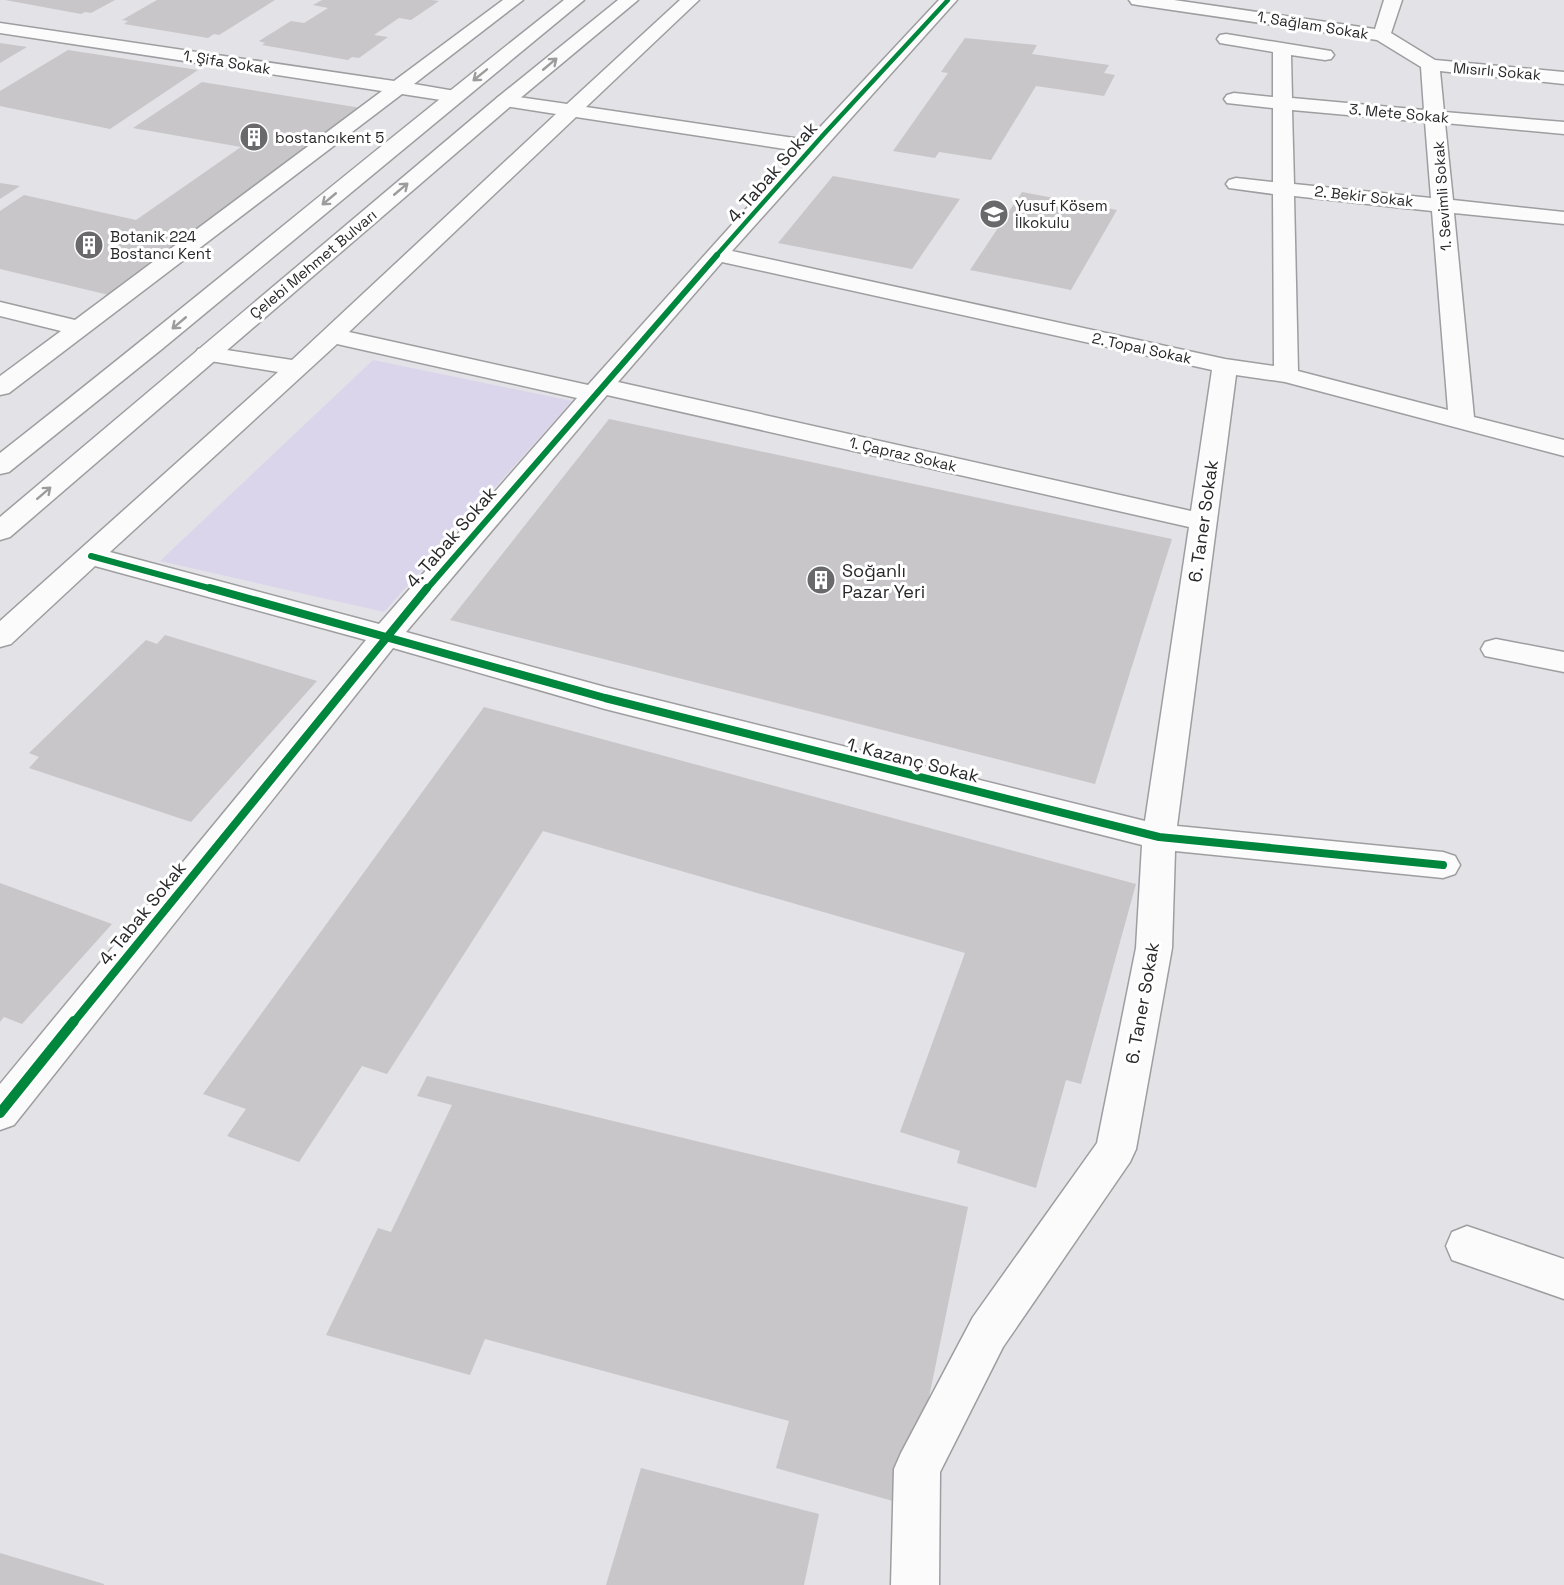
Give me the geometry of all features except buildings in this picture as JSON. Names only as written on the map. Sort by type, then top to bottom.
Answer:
[{"type":"street","points":[[0,388],[514,0]]},
{"type":"street","points":[[0,466],[154,344],[454,96],[575,0]]},
{"type":"street","name":"Çelebi Mehmet Bulvarı","points":[[0,531],[505,101],[629,0]]},
{"type":"street","points":[[0,637],[297,368],[690,0]]},
{"type":"street","name":"4. Tabak Sokak","points":[[0,1113],[386,636],[598,390],[813,147],[948,0]]},
{"type":"street","name":"1. Sağlam Sokak","points":[[1138,0],[1243,7],[1382,35]]},
{"type":"street","points":[[1393,0],[1382,35],[1430,65]]},
{"type":"street","name":"1. Şifa Sokak","points":[[0,28],[454,96]]},
{"type":"street","points":[[1226,39],[1325,55]]},
{"type":"street","points":[[1282,48],[1286,375]]},
{"type":"street","name":"Mısırlı Sokak","points":[[1430,65],[1564,78]]},
{"type":"street","name":"1. Sevimli Sokak","points":[[1430,65],[1462,421]]},
{"type":"street","name":"3. Mete Sokak","points":[[1234,99],[1436,116],[1563,132]]},
{"type":"street","points":[[505,101],[813,147]]},
{"type":"street","name":"2. Bekir Sokak","points":[[1236,184],[1564,218]]},
{"type":"street","name":"2. Topal Sokak","points":[[719,255],[1225,366],[1286,375],[1564,448]]},
{"type":"street","points":[[0,309],[80,328]]},
{"type":"street","name":"1. Çapraz Sokak","points":[[331,335],[598,390],[1203,522]]},
{"type":"street","points":[[207,354],[297,368]]},
{"type":"street","name":"6. Taner Sokak","points":[[915,1585],[917,1469],[988,1332],[1116,1149],[1154,948],[1160,837],[1225,366]]},
{"type":"street","name":"1. Kazanç Sokak","points":[[91,556],[605,698],[1160,837],[1443,865]]},
{"type":"street","points":[[1496,649],[1564,662]]},
{"type":"street","points":[[1467,1246],[1564,1279]]},
{"type":"shaded area","points":[[373,360],[572,401],[384,612],[160,561]]},
{"type":"cycle path","points":[[0,1113],[386,636],[594,394],[824,134],[948,0]]},
{"type":"cycle path","points":[[91,556],[605,698],[1159,837],[1443,865]]},
{"type":"place","name":"bostancıkent 5","points":[[254,137]]},
{"type":"place","name":"Yusuf Kösem İlkokulu","points":[[994,214]]},
{"type":"place","name":"Botanik 224 Bostancı Kent","points":[[89,245]]},
{"type":"place","name":"Soğanlı Pazar Yeri","points":[[821,580]]}]
